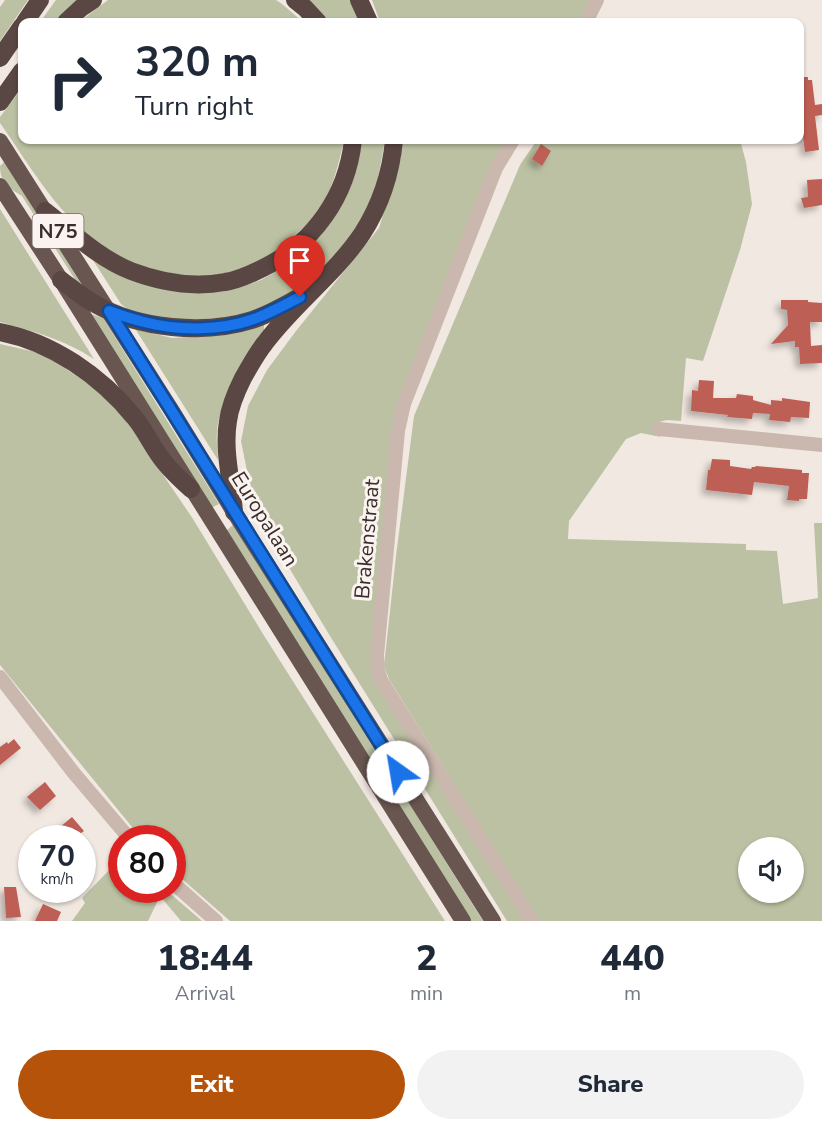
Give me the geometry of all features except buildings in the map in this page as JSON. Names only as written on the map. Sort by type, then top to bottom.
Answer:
[{"type":"highway","points":[[28,18],[40,0]]},
{"type":"highway","points":[[70,18],[93,0]]},
{"type":"highway","points":[[295,0],[314,18]]},
{"type":"highway","points":[[359,0],[367,18]]},
{"type":"highway","points":[[0,58],[18,32]]},
{"type":"highway","points":[[0,102],[18,77]]},
{"type":"highway","points":[[45,211],[92,249],[128,270],[164,282],[184,284],[203,285],[237,280],[277,261],[302,243],[312,232],[338,195],[349,164],[352,144]]},
{"type":"highway","points":[[234,512],[226,442],[232,402],[264,344],[346,254],[362,233],[376,209],[387,178],[393,144]]},
{"type":"highway","name":"Europalaan","points":[[3,147],[109,311],[492,921]]},
{"type":"highway","name":"N75","points":[[0,186],[463,921]]},
{"type":"highway","points":[[61,280],[93,304],[109,311],[144,322],[182,328],[224,326],[253,319],[313,290]]},
{"type":"highway","points":[[0,332],[13,334],[42,345],[74,363],[107,388],[136,418],[164,463],[191,489]]},
{"type":"street","points":[[588,18],[597,0]]},
{"type":"street","name":"Brakenstraat","points":[[511,144],[491,178],[404,404],[398,432],[377,655],[381,680],[532,921]]},
{"type":"street","points":[[659,429],[822,445]]},
{"type":"street","points":[[0,677],[73,772],[118,825]]},
{"type":"street","points":[[186,894],[216,921]]},
{"type":"green space","points":[[5,0],[28,0],[0,41],[0,7]]},
{"type":"green space","points":[[56,0],[79,0],[59,18],[43,18]]},
{"type":"green space","points":[[108,0],[276,0],[298,18],[84,18]]},
{"type":"green space","points":[[307,0],[351,0],[358,18],[324,18]]},
{"type":"green space","points":[[372,0],[593,0],[583,18],[379,18]]},
{"type":"green space","points":[[18,93],[18,144],[343,144],[334,180],[321,207],[310,221],[282,246],[253,264],[237,270],[204,276],[186,275],[152,269],[135,263],[105,248],[89,236],[47,191],[0,123],[0,117]]},
{"type":"green space","points":[[357,144],[384,144],[370,205],[342,250],[301,290],[243,317],[170,321],[131,312],[121,304],[91,257],[235,289],[261,280],[295,259]]},
{"type":"green space","points":[[401,144],[502,144],[453,261],[398,407],[372,664],[527,921],[507,921],[255,511],[241,441],[248,406],[267,370],[379,228],[401,157]]},
{"type":"green space","points":[[534,144],[741,144],[752,204],[740,250],[703,361],[686,358],[681,421],[659,422],[658,435],[661,437],[641,433],[626,439],[569,521],[568,539],[746,544],[746,550],[777,551],[783,604],[818,598],[814,523],[822,523],[822,921],[539,921],[389,679],[384,666],[414,416],[520,165]]},
{"type":"green space","points":[[6,160],[88,292],[81,289],[22,196],[4,181],[0,166]]},
{"type":"green space","points":[[0,209],[94,359],[60,341],[0,322]]},
{"type":"green space","points":[[91,314],[103,318],[219,504],[211,508]]},
{"type":"green space","points":[[264,325],[264,333],[235,381],[223,407],[217,432],[218,460],[136,330],[172,338],[202,336]]},
{"type":"green space","points":[[0,344],[44,354],[99,391],[130,426],[193,519],[445,921],[230,921],[186,882],[186,825],[130,825],[0,665]]},
{"type":"green space","points":[[234,524],[483,921],[471,921],[226,531]]},
{"type":"green space","points":[[108,871],[108,903],[157,903],[148,921],[72,921],[85,903],[96,903],[96,884]]},
{"type":"green space","points":[[166,903],[181,903],[202,921],[181,921]]},
{"type":"route","points":[[300,297],[253,319],[224,326],[182,328],[162,326],[109,311],[398,772]]}]
